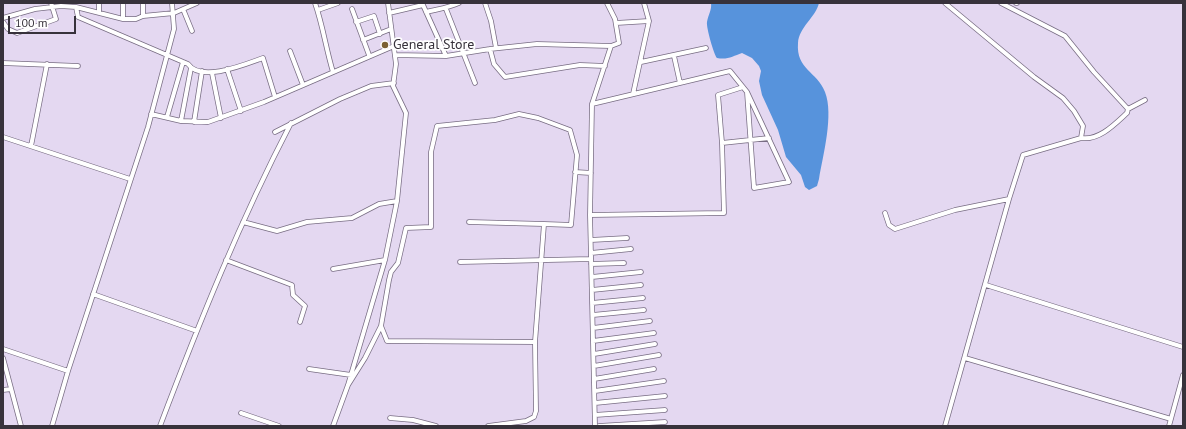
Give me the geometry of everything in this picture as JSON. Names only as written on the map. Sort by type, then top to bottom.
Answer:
[{"type":"street","points":[[99,3],[99,12]]},
{"type":"street","points":[[123,3],[124,19]]},
{"type":"street","points":[[143,3],[143,16]]},
{"type":"street","points":[[52,426],[68,371],[151,114],[174,29],[174,13],[172,3]]},
{"type":"street","points":[[3,18],[35,9],[58,5],[74,6],[124,19],[136,19],[143,16],[174,13],[196,3]]},
{"type":"street","points":[[315,3],[323,26],[324,44],[333,72]]},
{"type":"street","points":[[318,10],[338,3]]},
{"type":"street","points":[[333,426],[348,385],[385,260],[397,201],[406,113],[394,83],[395,56],[388,3]]},
{"type":"street","points":[[426,12],[446,8],[459,3]]},
{"type":"street","points":[[485,3],[492,21],[496,48]]},
{"type":"street","points":[[395,56],[446,56],[496,48],[537,44],[611,46],[619,43],[616,23],[607,3]]},
{"type":"street","points":[[633,94],[649,21],[644,3]]},
{"type":"street","points":[[945,3],[1034,77],[1063,98],[1074,110],[1083,126],[1082,138]]},
{"type":"street","points":[[1001,3],[1065,36],[1094,72],[1128,110]]},
{"type":"street","points":[[3,22],[8,29],[17,33],[56,19],[52,5]]},
{"type":"street","points":[[389,13],[423,5],[446,56]]},
{"type":"street","points":[[74,6],[78,18],[188,64],[191,68],[212,73],[227,69],[232,70],[263,58],[276,97]]},
{"type":"street","points":[[446,8],[475,83]]},
{"type":"street","points":[[182,9],[192,31]]},
{"type":"street","points":[[352,9],[369,55]]},
{"type":"street","points":[[356,22],[374,16],[380,34]]},
{"type":"street","points":[[616,23],[649,21]]},
{"type":"street","points":[[363,40],[391,29]]},
{"type":"street","points":[[151,114],[181,121],[208,122],[276,97],[369,55],[394,46]]},
{"type":"street","points":[[595,426],[590,215],[592,104],[611,46]]},
{"type":"street","points":[[641,62],[706,48]]},
{"type":"street","points":[[490,49],[494,64],[505,77],[580,64],[605,66]]},
{"type":"street","points":[[290,50],[303,85]]},
{"type":"street","points":[[674,56],[680,83]]},
{"type":"street","points":[[167,117],[183,62]]},
{"type":"street","points":[[3,63],[78,66]]},
{"type":"street","points":[[31,146],[47,64]]},
{"type":"street","points":[[181,121],[191,68]]},
{"type":"street","points":[[227,69],[241,111]]},
{"type":"street","points":[[194,122],[202,71]]},
{"type":"street","points":[[592,104],[730,71],[747,92],[789,182],[754,188],[747,92]]},
{"type":"street","points":[[212,73],[221,118]]},
{"type":"street","points":[[275,132],[290,123],[340,99],[371,86],[394,83]]},
{"type":"street","points":[[590,215],[724,213],[722,143],[718,95],[743,87]]},
{"type":"street","points":[[946,426],[1009,199],[1023,155],[1082,138],[1087,139],[1109,129],[1127,113],[1128,110],[1145,100]]},
{"type":"street","points":[[348,385],[365,358],[381,326],[391,272],[398,263],[406,228],[431,227],[431,152],[437,126],[495,120],[520,114],[538,118],[570,130],[577,155],[571,225],[469,222]]},
{"type":"street","points":[[160,426],[226,260],[290,123]]},
{"type":"street","points":[[3,137],[130,179]]},
{"type":"street","points":[[722,143],[768,138]]},
{"type":"street","points":[[575,172],[591,173]]},
{"type":"street","points":[[884,213],[889,225],[894,229],[955,210],[1009,199]]},
{"type":"street","points":[[243,222],[277,231],[306,222],[352,218],[380,204],[397,201]]},
{"type":"street","points":[[488,426],[526,421],[534,417],[536,411],[535,342],[544,224]]},
{"type":"street","points":[[591,240],[627,238]]},
{"type":"street","points":[[591,253],[631,249]]},
{"type":"street","points":[[460,262],[591,259]]},
{"type":"street","points":[[226,260],[292,285],[292,295],[305,306],[300,322]]},
{"type":"street","points":[[333,269],[385,260]]},
{"type":"street","points":[[592,264],[624,263]]},
{"type":"street","points":[[592,277],[641,272]]},
{"type":"street","points":[[592,290],[641,285]]},
{"type":"street","points":[[986,285],[1183,347]]},
{"type":"street","points":[[93,294],[197,331]]},
{"type":"street","points":[[592,303],[643,298]]},
{"type":"street","points":[[593,315],[644,310]]},
{"type":"street","points":[[593,328],[650,321]]},
{"type":"street","points":[[381,326],[387,341],[535,342]]},
{"type":"street","points":[[593,341],[654,333]]},
{"type":"street","points":[[594,354],[655,344]]},
{"type":"street","points":[[3,349],[68,371]]},
{"type":"street","points":[[594,366],[658,355]]},
{"type":"street","points":[[3,358],[21,426]]},
{"type":"street","points":[[965,358],[1171,419]]},
{"type":"street","points":[[594,379],[654,368]]},
{"type":"street","points":[[309,369],[351,375]]},
{"type":"street","points":[[1169,426],[1183,375]]},
{"type":"street","points":[[595,391],[664,381]]},
{"type":"street","points":[[3,390],[11,389]]},
{"type":"street","points":[[595,403],[665,396]]},
{"type":"street","points":[[595,414],[665,410]]},
{"type":"street","points":[[242,413],[279,426]]},
{"type":"street","points":[[390,418],[413,420],[436,426]]},
{"type":"street","points":[[599,426],[665,422]]},
{"type":"water","points":[[711,3],[819,3],[815,13],[801,32],[798,43],[800,59],[821,85],[825,92],[827,101],[827,135],[817,186],[809,190],[805,187],[801,175],[786,157],[778,130],[762,95],[759,81],[761,71],[759,66],[752,58],[742,53],[730,57],[717,58],[710,41],[707,25]]},
{"type":"place","name":"General Store","points":[[385,45]]}]
